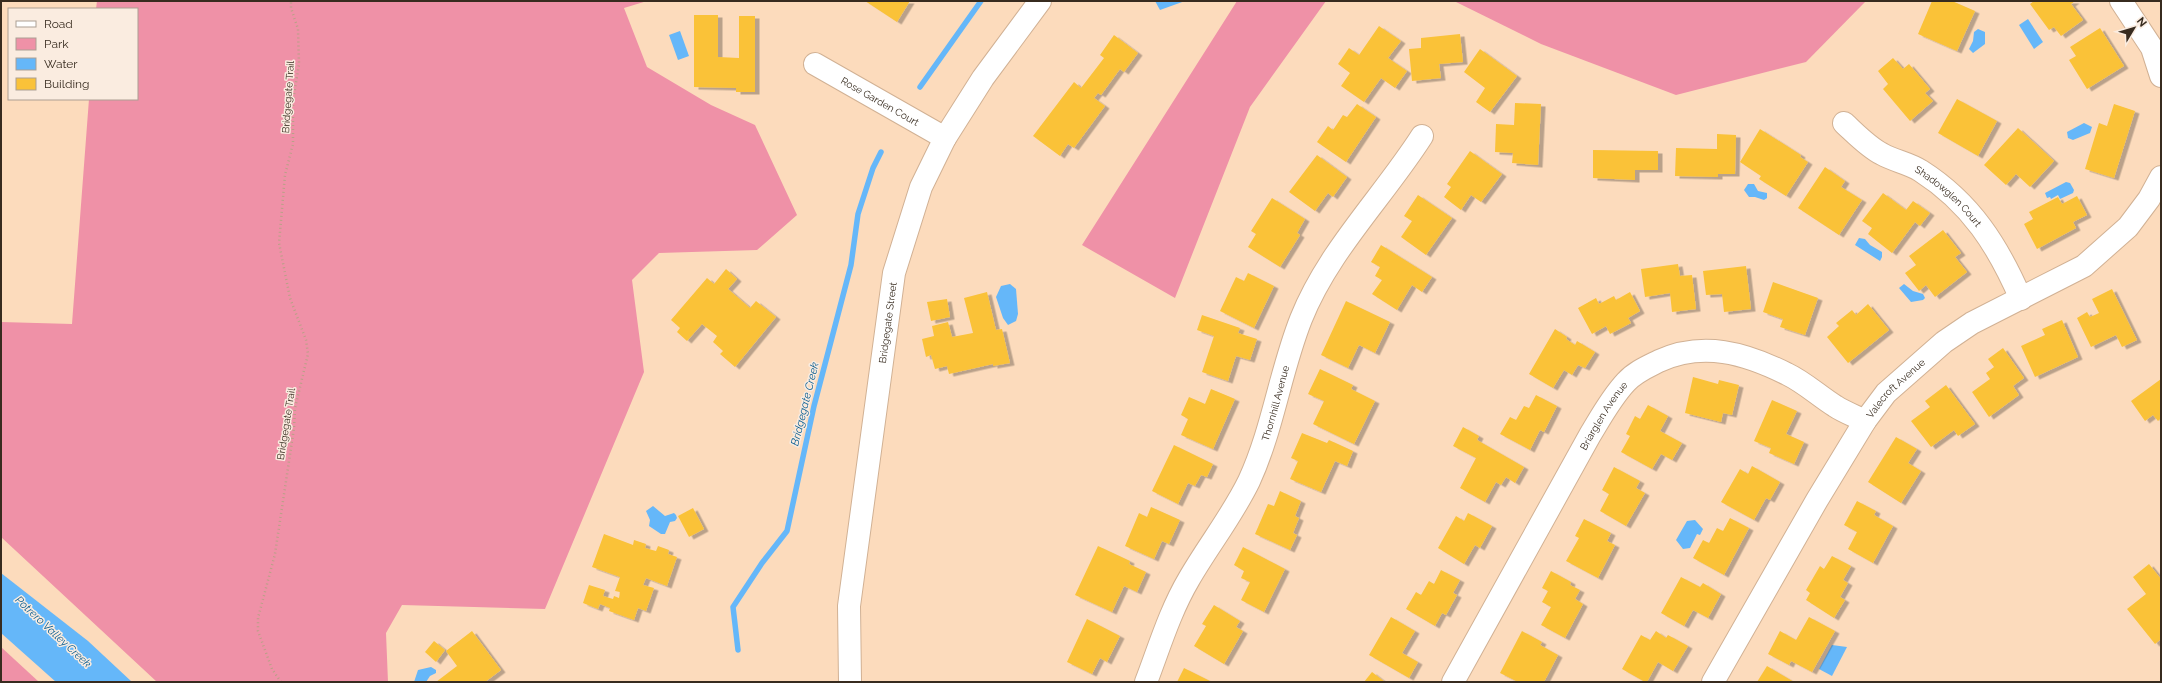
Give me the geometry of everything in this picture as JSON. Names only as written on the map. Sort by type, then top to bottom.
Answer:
[{"type":"street","name":"Bridgegate Street","points":[[850,682],[850,606],[894,273],[921,186],[945,138],[983,78],[1040,1]]},
{"type":"street","points":[[2121,1],[2152,48],[2161,76]]},
{"type":"street","name":"Rose Garden Court","points":[[816,64],[945,138]]},
{"type":"street","name":"Shadowglen Court","points":[[1844,124],[1880,154],[1919,170],[1953,195],[1968,210],[1998,250],[2021,299]]},
{"type":"street","name":"Thornhill Avenue","points":[[1146,682],[1174,609],[1188,580],[1234,507],[1260,455],[1290,349],[1301,318],[1314,292],[1335,257],[1401,169],[1422,136]]},
{"type":"street","name":"Valecroft Avenue","points":[[1713,682],[1817,500],[1865,421],[1886,393],[1944,342],[1972,324],[2084,266],[2110,245],[2138,215],[2161,177]]},
{"type":"street","name":"Briarglen Avenue","points":[[1453,682],[1613,396],[1626,381],[1642,369],[1671,356],[1692,351],[1728,351],[1749,357],[1788,374],[1836,406],[1865,421]]},
{"type":"path","name":"Bridgegate Trail","points":[[281,682],[272,669],[258,631],[258,618],[275,554],[294,428],[295,408],[308,354],[306,340],[290,298],[279,243],[285,175],[293,144],[293,101],[299,64],[298,29],[291,8],[291,1]]},
{"type":"green space","points":[[97,1],[647,1],[624,8],[647,67],[711,105],[755,125],[797,215],[757,250],[659,253],[632,280],[644,372],[545,609],[402,605],[386,633],[388,682],[157,682],[1,537],[1,322],[72,324],[89,100],[138,100],[138,8],[96,8]]},
{"type":"green space","points":[[1237,1],[1326,1],[1250,107],[1175,298],[1082,245]]},
{"type":"green space","points":[[1454,1],[1866,1],[1806,62],[1676,95],[1541,44]]},
{"type":"green space","points":[[1,647],[39,682],[1,682]]},
{"type":"water","points":[[1155,1],[1185,1],[1160,10]]},
{"type":"water","points":[[2028,19],[2043,42],[2034,49],[2019,25]]},
{"type":"water","points":[[1978,29],[1985,32],[1985,44],[1973,53],[1969,49],[1973,41],[1974,32]]},
{"type":"water","points":[[680,31],[689,56],[678,60],[669,35]]},
{"type":"water","points":[[2084,123],[2092,127],[2090,133],[2073,140],[2068,138],[2067,132]]},
{"type":"water","points":[[2066,182],[2070,183],[2074,190],[2073,193],[2060,199],[2058,195],[2051,199],[2050,197],[2047,198],[2045,193]]},
{"type":"water","points":[[1748,184],[1754,184],[1758,191],[1767,193],[1767,198],[1764,200],[1749,197],[1744,190]]},
{"type":"water","points":[[1859,238],[1865,239],[1870,245],[1882,252],[1880,261],[1855,245]]},
{"type":"water","points":[[1010,284],[1016,289],[1018,314],[1016,321],[1008,325],[1003,318],[996,297],[1001,286]]},
{"type":"water","points":[[1904,284],[1913,291],[1923,294],[1925,298],[1923,300],[1911,302],[1899,288]]},
{"type":"water","points":[[653,506],[665,516],[674,513],[676,515],[677,518],[675,521],[670,522],[665,534],[661,534],[649,526],[650,520],[646,511]]},
{"type":"water","points":[[1695,520],[1703,529],[1700,535],[1697,534],[1690,548],[1683,549],[1676,540],[1687,521]]},
{"type":"water","name":"Potrero Valley Creek","points":[[1,573],[88,641],[132,682],[56,682],[1,633]]},
{"type":"water","points":[[1832,645],[1847,647],[1832,676],[1819,669]]},
{"type":"water","points":[[431,667],[436,670],[436,673],[430,676],[426,682],[414,682],[418,670]]},
{"type":"building","points":[[865,1],[910,1],[897,22]]},
{"type":"building","points":[[1932,1],[1952,1],[1975,11],[1957,51],[1918,34]]},
{"type":"building","points":[[2034,1],[2075,1],[2071,4],[2083,20],[2061,36],[2054,27],[2049,30],[2030,4]]},
{"type":"building","points":[[694,15],[718,15],[718,57],[739,58],[739,16],[755,16],[755,92],[736,92],[736,88],[694,87]]},
{"type":"building","points":[[1379,26],[1401,41],[1388,58],[1407,71],[1395,88],[1381,78],[1364,102],[1341,86],[1350,73],[1338,64],[1349,48],[1359,55]]},
{"type":"building","points":[[2100,28],[2124,66],[2087,89],[2069,60],[2076,56],[2070,47]]},
{"type":"building","points":[[1460,34],[1463,62],[1439,64],[1441,78],[1412,81],[1409,49],[1421,48],[1421,38]]},
{"type":"building","points":[[1114,35],[1138,53],[1124,72],[1120,69],[1101,95],[1098,93],[1094,98],[1105,106],[1074,148],[1068,144],[1060,156],[1033,136],[1074,82],[1081,88],[1104,58],[1100,55]]},
{"type":"building","points":[[1480,49],[1517,76],[1490,112],[1476,102],[1485,88],[1464,72]]},
{"type":"building","points":[[1893,58],[1903,69],[1909,64],[1930,89],[1925,93],[1933,101],[1910,121],[1883,89],[1888,84],[1878,71]]},
{"type":"building","points":[[1957,99],[1997,121],[1978,156],[1938,133]]},
{"type":"building","points":[[1515,103],[1541,104],[1538,165],[1512,163],[1513,153],[1495,152],[1496,124],[1514,125]]},
{"type":"building","points":[[1357,104],[1376,117],[1346,162],[1317,142],[1328,126],[1333,130],[1343,115],[1347,117]]},
{"type":"building","points":[[2114,104],[2135,111],[2114,178],[2085,169],[2099,123],[2107,126]]},
{"type":"building","points":[[2018,128],[2054,161],[2030,187],[2016,174],[2006,185],[1984,165]]},
{"type":"building","points":[[1760,129],[1801,155],[1800,157],[1808,162],[1786,196],[1759,179],[1761,176],[1740,162]]},
{"type":"building","points":[[1717,134],[1736,135],[1735,174],[1718,174],[1718,177],[1675,176],[1676,148],[1717,149]]},
{"type":"building","points":[[1593,150],[1658,151],[1658,170],[1635,170],[1635,180],[1593,178]]},
{"type":"building","points":[[1470,151],[1502,174],[1481,202],[1471,195],[1461,210],[1444,197],[1451,187],[1447,184]]},
{"type":"building","points":[[1317,155],[1347,177],[1333,197],[1328,193],[1315,211],[1289,192]]},
{"type":"building","points":[[1825,167],[1845,181],[1841,187],[1862,200],[1839,235],[1798,208]]},
{"type":"building","points":[[1883,193],[1906,210],[1913,201],[1930,213],[1920,226],[1915,222],[1892,253],[1868,234],[1872,228],[1862,221]]},
{"type":"building","points":[[1418,195],[1452,218],[1426,255],[1401,237],[1412,221],[1404,216]]},
{"type":"building","points":[[2077,196],[2087,215],[2073,222],[2076,228],[2037,249],[2024,224],[2033,219],[2029,212],[2058,197],[2062,204]]},
{"type":"building","points":[[1272,198],[1305,219],[1297,233],[1300,235],[1280,267],[1248,247],[1256,234],[1251,231]]},
{"type":"building","points":[[1943,230],[1961,253],[1955,257],[1967,272],[1935,297],[1926,285],[1919,291],[1905,273],[1916,265],[1909,256]]},
{"type":"building","points":[[1381,245],[1432,277],[1422,292],[1412,285],[1397,310],[1372,294],[1382,280],[1375,276],[1380,267],[1371,262]]},
{"type":"building","points":[[1678,264],[1680,276],[1692,275],[1696,309],[1672,312],[1670,293],[1645,297],[1641,269]]},
{"type":"building","points":[[1746,266],[1751,309],[1724,312],[1722,294],[1706,295],[1703,271]]},
{"type":"building","points":[[726,269],[737,279],[728,289],[750,308],[756,301],[776,317],[735,367],[720,354],[723,351],[713,342],[717,336],[702,324],[687,341],[677,332],[680,328],[671,320],[707,278],[714,284]]},
{"type":"building","points":[[1248,273],[1274,286],[1254,328],[1220,311],[1236,277],[1244,281]]},
{"type":"building","points":[[1773,282],[1818,298],[1805,335],[1780,327],[1783,319],[1763,312]]},
{"type":"building","points":[[2112,289],[2137,340],[2122,347],[2116,335],[2091,347],[2077,318],[2087,312],[2090,317],[2099,313],[2092,299]]},
{"type":"building","points":[[987,292],[996,330],[1002,329],[1010,363],[993,366],[993,364],[949,374],[947,366],[935,369],[931,355],[926,357],[922,339],[934,336],[932,326],[948,322],[952,337],[973,333],[964,298]]},
{"type":"building","points":[[1630,292],[1640,311],[1628,318],[1631,323],[1610,334],[1606,326],[1592,334],[1578,308],[1596,298],[1599,304],[1614,296],[1616,300]]},
{"type":"building","points":[[947,299],[950,317],[931,321],[927,302]]},
{"type":"building","points":[[1346,301],[1390,322],[1375,353],[1359,345],[1348,368],[1321,355]]},
{"type":"building","points":[[1868,304],[1889,330],[1848,363],[1827,337],[1839,326],[1836,323],[1852,310],[1856,315]]},
{"type":"building","points":[[1202,315],[1240,328],[1238,333],[1257,339],[1250,360],[1236,356],[1228,381],[1202,372],[1214,336],[1197,330]]},
{"type":"building","points":[[2062,320],[2078,357],[2035,377],[2021,346],[2045,335],[2042,329]]},
{"type":"building","points":[[1555,329],[1567,337],[1566,339],[1575,345],[1577,341],[1595,352],[1585,368],[1578,365],[1572,375],[1564,370],[1553,388],[1529,374]]},
{"type":"building","points":[[2003,348],[2024,378],[2013,386],[2019,395],[1989,417],[1972,392],[1990,379],[1986,373],[1994,367],[1988,359]]},
{"type":"building","points":[[1320,369],[1353,385],[1351,389],[1375,401],[1354,444],[1313,424],[1324,401],[1308,394]]},
{"type":"building","points":[[1693,377],[1718,384],[1719,380],[1739,385],[1732,415],[1723,413],[1721,422],[1685,413]]},
{"type":"building","points":[[2161,379],[2161,418],[2158,421],[2153,415],[2145,421],[2131,401]]},
{"type":"building","points":[[1946,385],[1975,424],[1958,436],[1954,430],[1931,447],[1911,421],[1930,407],[1925,401]]},
{"type":"building","points":[[1211,389],[1235,399],[1213,449],[1181,435],[1188,419],[1181,415],[1189,397],[1205,404]]},
{"type":"building","points":[[1536,395],[1557,406],[1544,432],[1540,430],[1530,450],[1500,434],[1510,417],[1516,420],[1524,406],[1529,408]]},
{"type":"building","points":[[1772,400],[1797,411],[1786,434],[1804,442],[1794,464],[1769,453],[1771,448],[1754,441]]},
{"type":"building","points":[[1648,405],[1668,416],[1660,431],[1682,443],[1672,460],[1661,454],[1652,469],[1621,452],[1630,436],[1626,434],[1635,416],[1640,419]]},
{"type":"building","points":[[1463,427],[1479,436],[1477,440],[1524,467],[1515,483],[1506,477],[1501,485],[1496,482],[1485,502],[1460,488],[1476,458],[1453,446]]},
{"type":"building","points":[[1302,433],[1327,443],[1329,440],[1353,451],[1347,466],[1335,461],[1321,492],[1290,479],[1298,461],[1291,458]]},
{"type":"building","points":[[1896,437],[1917,449],[1908,463],[1921,471],[1901,503],[1868,482]]},
{"type":"building","points":[[1174,445],[1213,464],[1207,477],[1201,475],[1195,486],[1188,483],[1178,504],[1152,491]]},
{"type":"building","points":[[1752,466],[1780,482],[1770,500],[1766,498],[1754,520],[1721,502],[1740,469],[1748,474]]},
{"type":"building","points":[[1614,467],[1640,481],[1636,488],[1645,493],[1626,526],[1600,511],[1609,494],[1602,490]]},
{"type":"building","points":[[1280,491],[1301,501],[1295,516],[1299,518],[1293,533],[1297,535],[1290,550],[1255,534],[1268,504],[1274,506]]},
{"type":"building","points":[[1857,501],[1876,511],[1874,515],[1893,526],[1873,563],[1848,549],[1857,532],[1844,525]]},
{"type":"building","points":[[1151,507],[1180,520],[1169,544],[1162,541],[1154,559],[1125,546],[1139,513],[1147,517]]},
{"type":"building","points":[[693,508],[704,529],[689,537],[678,516]]},
{"type":"building","points":[[1468,513],[1492,526],[1480,548],[1475,545],[1464,564],[1438,548],[1456,516],[1464,521]]},
{"type":"building","points":[[1730,518],[1749,528],[1724,575],[1693,558],[1703,540],[1709,543],[1717,528],[1723,531]]},
{"type":"building","points":[[1584,519],[1611,533],[1607,541],[1615,545],[1598,578],[1566,561],[1579,538],[1575,536]]},
{"type":"building","points":[[604,534],[633,545],[634,540],[646,544],[645,548],[656,551],[658,546],[669,550],[668,554],[677,557],[667,586],[646,578],[643,585],[654,588],[646,611],[638,608],[634,620],[609,611],[610,608],[600,604],[598,609],[583,603],[589,585],[605,590],[603,596],[613,599],[614,596],[619,598],[620,592],[615,591],[620,577],[592,567]]},
{"type":"building","points":[[1098,546],[1130,561],[1129,564],[1146,572],[1137,592],[1124,586],[1112,612],[1075,595]]},
{"type":"building","points":[[1243,547],[1285,569],[1264,612],[1241,600],[1250,582],[1241,578],[1244,571],[1234,565]]},
{"type":"building","points":[[1832,556],[1851,566],[1843,580],[1848,583],[1840,597],[1845,600],[1834,618],[1806,600],[1810,593],[1806,590],[1820,566],[1824,569]]},
{"type":"building","points":[[2149,564],[2161,579],[2161,639],[2155,644],[2127,609],[2146,594],[2133,577]]},
{"type":"building","points":[[1441,570],[1460,580],[1453,593],[1457,595],[1446,615],[1442,613],[1435,626],[1406,609],[1416,592],[1421,595],[1429,581],[1434,584]]},
{"type":"building","points":[[1551,571],[1571,582],[1570,585],[1580,590],[1575,599],[1583,604],[1565,638],[1541,625],[1551,607],[1542,602],[1548,591],[1542,588]]},
{"type":"building","points":[[1681,577],[1700,587],[1703,583],[1721,594],[1708,618],[1693,610],[1684,626],[1661,613]]},
{"type":"building","points":[[1214,605],[1240,621],[1236,627],[1243,631],[1224,664],[1194,646],[1206,626],[1202,624]]},
{"type":"building","points":[[1391,617],[1415,631],[1402,653],[1418,662],[1409,678],[1369,655]]},
{"type":"building","points":[[1809,617],[1835,631],[1812,672],[1791,661],[1789,665],[1768,654],[1780,631],[1796,640]]},
{"type":"building","points":[[1087,619],[1120,636],[1107,662],[1100,658],[1092,674],[1067,662]]},
{"type":"building","points":[[472,631],[501,670],[485,682],[436,682],[457,666],[446,651]]},
{"type":"building","points":[[1522,631],[1542,642],[1540,645],[1558,655],[1544,682],[1518,682],[1500,673]]},
{"type":"building","points":[[1656,631],[1666,638],[1668,635],[1688,646],[1673,671],[1658,662],[1647,682],[1645,682],[1622,669],[1641,635],[1650,640]]},
{"type":"building","points":[[434,641],[445,650],[436,662],[425,652]]},
{"type":"building","points":[[1767,666],[1794,682],[1757,682]]},
{"type":"building","points":[[1184,668],[1212,682],[1177,682]]},
{"type":"building","points":[[1372,672],[1385,682],[1364,682]]},
{"type":"waterway","name":"Bridgegate Creek","points":[[920,87],[981,1]]},
{"type":"waterway","name":"Bridgegate Creek","points":[[738,650],[733,607],[762,563],[787,531],[814,406],[851,265],[858,214],[873,168],[881,152]]}]
